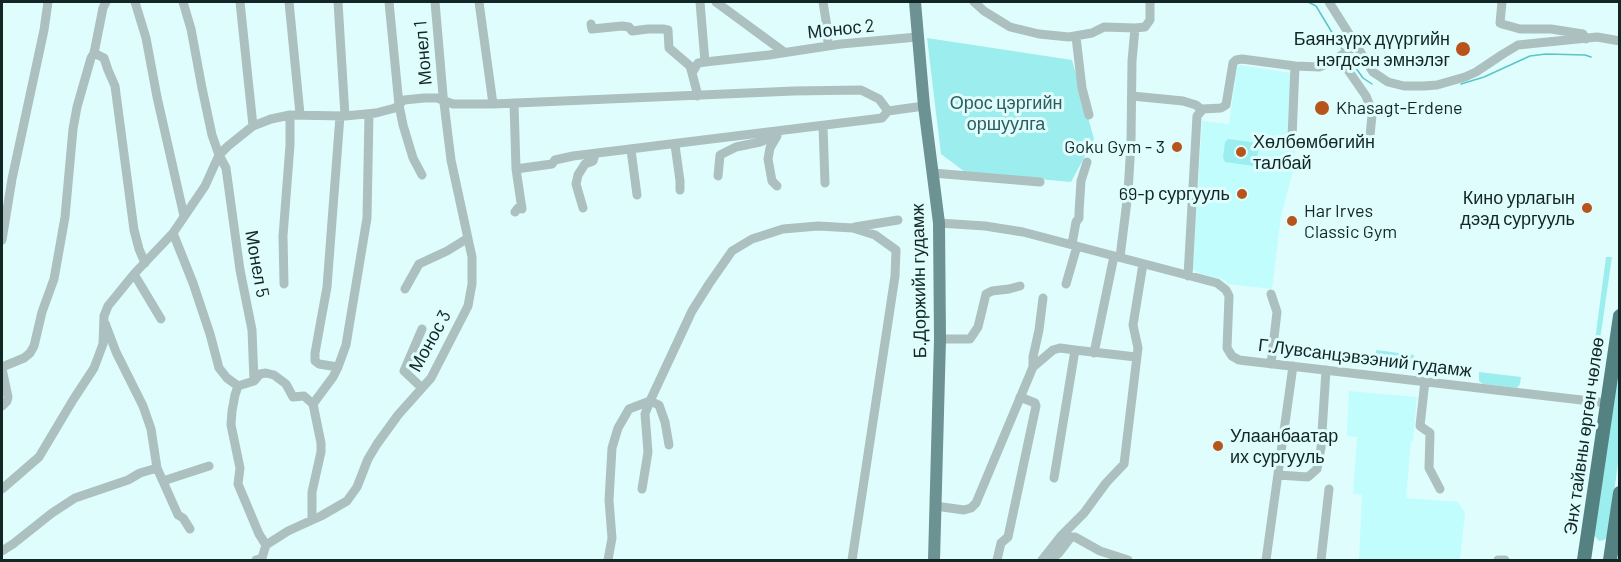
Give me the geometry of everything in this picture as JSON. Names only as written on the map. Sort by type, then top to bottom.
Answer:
[{"type":"highway","name":"Энх тайвны өргөн чөлөө","points":[[1584,560],[1620,316]]},
{"type":"highway","points":[[1608,561],[1620,493]]},
{"type":"highway","points":[[1589,531],[1592,540],[1598,545],[1607,542],[1614,532]]},
{"type":"highway","points":[[1584,560],[1590,549],[1596,548],[1602,551],[1608,561]]},
{"type":"main road","name":"Б.Доржийн гудамж","points":[[915,2],[924,106],[939,223],[940,339],[934,561]]},
{"type":"street","points":[[2,240],[48,2]]},
{"type":"street","points":[[2,406],[8,397],[2,368],[30,353],[54,279],[65,217],[77,107],[94,53],[106,2]]},
{"type":"street","points":[[135,2],[146,38],[184,216]]},
{"type":"street","name":"Монел 5","points":[[183,2],[191,29],[212,135],[226,168],[240,270],[252,330],[254,381]]},
{"type":"street","points":[[240,2],[254,126]]},
{"type":"street","points":[[284,284],[283,236],[290,145],[295,115],[289,2]]},
{"type":"street","points":[[338,2],[342,116],[327,287],[315,353],[315,361],[319,364],[338,367]]},
{"type":"street","points":[[389,2],[399,105],[413,158],[422,175]]},
{"type":"street","name":"Монел 1","points":[[435,2],[444,102]]},
{"type":"street","points":[[479,2],[493,104]]},
{"type":"street","points":[[692,73],[694,66],[705,62],[700,2]]},
{"type":"street","points":[[716,2],[784,52]]},
{"type":"street","points":[[823,2],[828,45]]},
{"type":"street","points":[[975,2],[984,11],[1010,27],[1039,34],[1076,37],[1104,27],[1143,27],[1149,23],[1150,2]]},
{"type":"street","points":[[1329,2],[1373,72],[1388,82],[1404,86],[1424,86],[1453,81],[1476,72],[1518,45],[1597,38],[1620,41]]},
{"type":"street","points":[[1502,2],[1500,23],[1502,24],[1520,29],[1551,29],[1583,34],[1586,39]]},
{"type":"street","points":[[591,24],[592,29],[622,26],[629,27],[632,31],[663,28],[668,30],[669,48],[690,66],[698,96]]},
{"type":"street","points":[[1094,353],[1117,256],[1128,193],[1135,28]]},
{"type":"street","name":"Монос 2","points":[[705,62],[769,55],[828,45],[917,37]]},
{"type":"street","points":[[1076,37],[1082,88],[1089,115]]},
{"type":"street","points":[[1188,276],[1198,114],[1206,108],[1223,108],[1226,105],[1232,66],[1236,60],[1321,67],[1357,45]]},
{"type":"street","points":[[94,53],[104,58],[115,86],[134,230],[145,263]]},
{"type":"street","points":[[1339,57],[1366,96],[1371,108],[1369,146]]},
{"type":"street","points":[[1292,138],[1295,66]]},
{"type":"street","points":[[2,489],[39,457],[94,368],[103,344],[108,306],[134,274],[173,233],[205,186],[219,155],[254,126],[271,119],[295,115],[369,114],[387,111],[404,100],[437,98],[453,104],[493,104],[861,90],[879,99],[888,111]]},
{"type":"street","points":[[1132,96],[1183,101],[1196,105],[1202,110]]},
{"type":"street","name":"Монос 3","points":[[266,545],[288,531],[347,501],[357,487],[368,459],[377,444],[398,415],[431,378],[468,306],[472,284],[472,257],[451,160],[444,102]]},
{"type":"street","points":[[514,103],[516,169],[522,208],[518,208],[515,212]]},
{"type":"street","points":[[516,169],[552,164],[555,160],[573,156],[778,134],[882,118],[888,111],[924,106]]},
{"type":"street","points":[[313,404],[333,377],[346,345],[367,218],[369,114]]},
{"type":"street","points":[[823,126],[825,183]]},
{"type":"street","points":[[718,176],[720,155],[736,147],[760,142],[778,134]]},
{"type":"street","points":[[777,186],[772,181],[768,159],[770,148],[778,134]]},
{"type":"street","points":[[675,145],[680,190]]},
{"type":"street","points":[[631,150],[637,195]]},
{"type":"street","points":[[583,208],[576,184],[585,164],[593,161],[595,154]]},
{"type":"street","points":[[1066,284],[1079,212],[1081,181],[1087,162]]},
{"type":"street","points":[[933,173],[1040,182]]},
{"type":"street","points":[[642,489],[648,452],[645,414],[692,311],[732,251],[752,239],[783,229],[818,226],[853,228],[897,220]]},
{"type":"street","name":"Г.Лувсанцэвээний гудамж","points":[[939,223],[985,226],[1023,232],[1217,283],[1227,292],[1229,302],[1226,344],[1229,353],[1241,360],[1607,403]]},
{"type":"street","points":[[852,561],[890,318],[896,250],[875,235],[853,228]]},
{"type":"street","points":[[173,233],[193,283],[219,368],[238,386]]},
{"type":"street","points":[[405,289],[419,264],[468,238]]},
{"type":"street","points":[[1044,559],[1057,540],[1084,513],[1124,464],[1137,344],[1133,325],[1143,264]]},
{"type":"street","points":[[134,274],[161,319]]},
{"type":"street","points":[[940,339],[970,339],[978,327],[986,294],[1020,286]]},
{"type":"street","points":[[1271,294],[1277,312],[1271,364]]},
{"type":"street","points":[[1034,368],[1033,357],[1040,330],[1043,298]]},
{"type":"street","points":[[105,321],[116,352],[143,406],[151,429],[157,468],[178,515],[183,518],[190,529]]},
{"type":"street","points":[[422,329],[404,370],[422,388]]},
{"type":"street","points":[[935,506],[964,510],[976,503],[1034,368],[1053,350],[1060,348],[1136,357]]},
{"type":"street","points":[[1054,478],[1075,350]]},
{"type":"street","points":[[1266,561],[1293,366]]},
{"type":"street","points":[[1278,475],[1308,477],[1317,469],[1321,448],[1326,370]]},
{"type":"street","points":[[238,386],[254,381],[260,374],[266,373],[274,375],[288,386],[293,396],[304,396],[313,404],[321,452],[312,492],[312,520]]},
{"type":"street","points":[[1425,381],[1420,426],[1430,433],[1429,468],[1440,489]]},
{"type":"street","points":[[238,386],[231,425],[240,468],[238,484],[266,545],[261,560]]},
{"type":"street","points":[[997,561],[1001,543],[1008,537],[1036,406],[1035,403],[1020,397]]},
{"type":"street","points":[[608,561],[612,538],[609,500],[612,448],[618,428],[629,409],[650,401],[659,405],[669,445]]},
{"type":"street","points":[[163,482],[209,466]]},
{"type":"street","points":[[2,551],[75,498],[157,468]]},
{"type":"street","points":[[1321,561],[1329,489]]},
{"type":"street","points":[[1044,559],[1058,554],[1071,537],[1075,537],[1100,551],[1128,561]]},
{"type":"street","points":[[1498,561],[1505,561]]},
{"type":"shaded area","name":"69-р сургууль","points":[[1240,65],[1291,73],[1288,141],[1296,142],[1293,171],[1281,216],[1272,289],[1228,284],[1225,280],[1193,270],[1202,121],[1229,124],[1237,67]]},
{"type":"shaded area","points":[[1349,391],[1417,397],[1406,498],[1458,502],[1465,513],[1460,560],[1359,560],[1362,495],[1353,494],[1357,437],[1347,436]]},
{"type":"green space","name":"Орос цэргийн оршуулга","points":[[927,38],[1072,60],[1094,139],[1071,182],[969,175],[941,154]]},
{"type":"green space","name":"Хөлбөмбөгийн талбай","points":[[1228,139],[1257,143],[1259,146],[1254,166],[1225,162],[1223,158],[1225,142]]},
{"type":"green space","points":[[1606,257],[1612,257],[1593,388],[1589,386]]},
{"type":"green space","points":[[1376,350],[1414,355],[1414,362],[1375,356]]},
{"type":"green space","points":[[1619,350],[1619,456],[1608,537],[1599,541],[1594,535]]},
{"type":"green space","points":[[1479,372],[1521,377],[1520,384],[1517,388],[1483,384],[1479,381]]},
{"type":"waterway","points":[[1308,2],[1316,6],[1342,49]]},
{"type":"waterway","points":[[1461,84],[1484,77],[1530,56],[1546,54],[1591,57]]},
{"type":"waterway","points":[[1348,57],[1363,78],[1372,84]]},
{"type":"place","name":"Баянзүрх дүүргийн нэгдсэн эмнэлэг","points":[[1463,49]]},
{"type":"place","name":"Khasagt-Erdene","points":[[1322,108]]},
{"type":"place","name":"Goku Gym - 3","points":[[1177,147]]},
{"type":"place","name":"Хөлбөмбөгийн талбай","points":[[1241,152]]},
{"type":"place","name":"69-р сургууль","points":[[1242,194]]},
{"type":"place","name":"Кино урлагын дээд сургууль","points":[[1587,208]]},
{"type":"place","name":"Har Irves Classic Gym","points":[[1292,221]]},
{"type":"place","name":"Улаанбаатар их сургууль","points":[[1218,446]]}]
